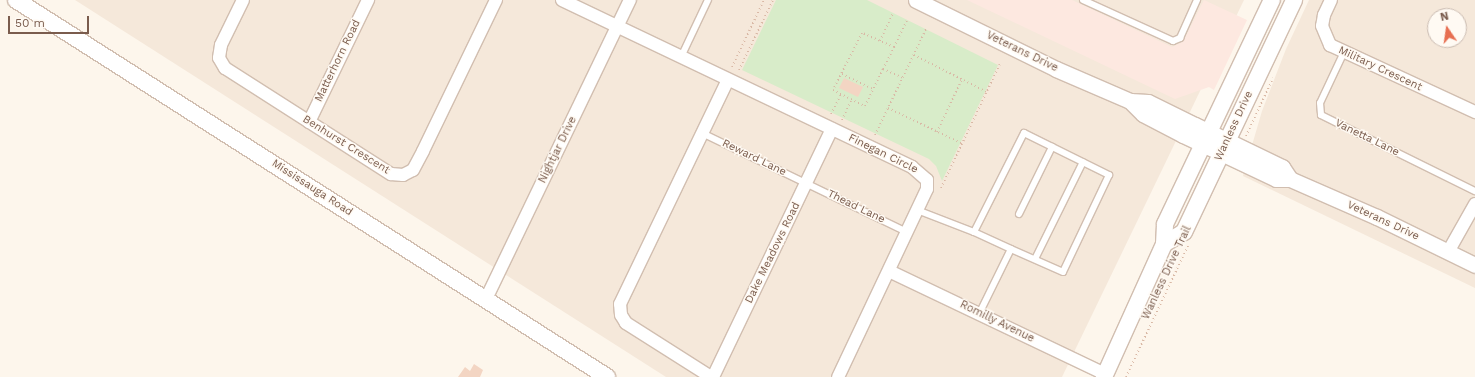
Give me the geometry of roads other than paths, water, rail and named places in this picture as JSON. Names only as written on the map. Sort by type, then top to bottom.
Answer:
[{"type":"main road","name":"Mississauga Road","points":[[16,0],[607,377]]},
{"type":"main road","name":"Wanless Drive","points":[[1105,376],[1164,244],[1165,224],[1272,0]]},
{"type":"main road","name":"Wanless Drive","points":[[1164,244],[1184,232],[1294,0]]},
{"type":"street","name":"Benhurst Crescent","points":[[244,0],[221,45],[219,58],[225,68],[391,174],[403,175],[413,170],[496,0]]},
{"type":"street","name":"Matterhorn Road","points":[[309,122],[368,0]]},
{"type":"street","name":"Finegan Circle","points":[[562,0],[921,172],[927,180],[927,189],[838,377]]},
{"type":"street","name":"Nightjar Drive","points":[[486,299],[630,0]]},
{"type":"street","name":"Veterans Drive","points":[[916,0],[1056,69],[1130,101],[1148,102],[1276,179],[1290,179],[1376,217],[1475,265]]},
{"type":"street","name":"Military Crescent","points":[[1331,0],[1324,15],[1324,36],[1330,45],[1475,112]]},
{"type":"street","points":[[712,377],[626,324],[621,315],[620,304],[728,80]]},
{"type":"street","name":"Dake Meadows Road","points":[[712,377],[832,129]]},
{"type":"street","points":[[1448,252],[1475,204]]},
{"type":"street","name":"Romilly Avenue","points":[[889,270],[1105,376]]},
{"type":"lane","points":[[681,57],[708,0]]},
{"type":"lane","points":[[1082,0],[1173,41],[1180,38],[1197,0]]},
{"type":"lane","name":"Vanetta Lane","points":[[1344,52],[1320,103],[1321,115],[1475,191]]},
{"type":"lane","name":"Reward Lane","points":[[702,133],[806,183]]},
{"type":"lane","points":[[917,210],[974,232],[1063,272],[1109,175],[1024,133],[974,232]]},
{"type":"lane","points":[[1019,214],[1052,147]]},
{"type":"lane","points":[[1035,259],[1083,162]]},
{"type":"lane","name":"Thead Lane","points":[[806,183],[907,232]]},
{"type":"lane","points":[[979,314],[1011,249]]}]
